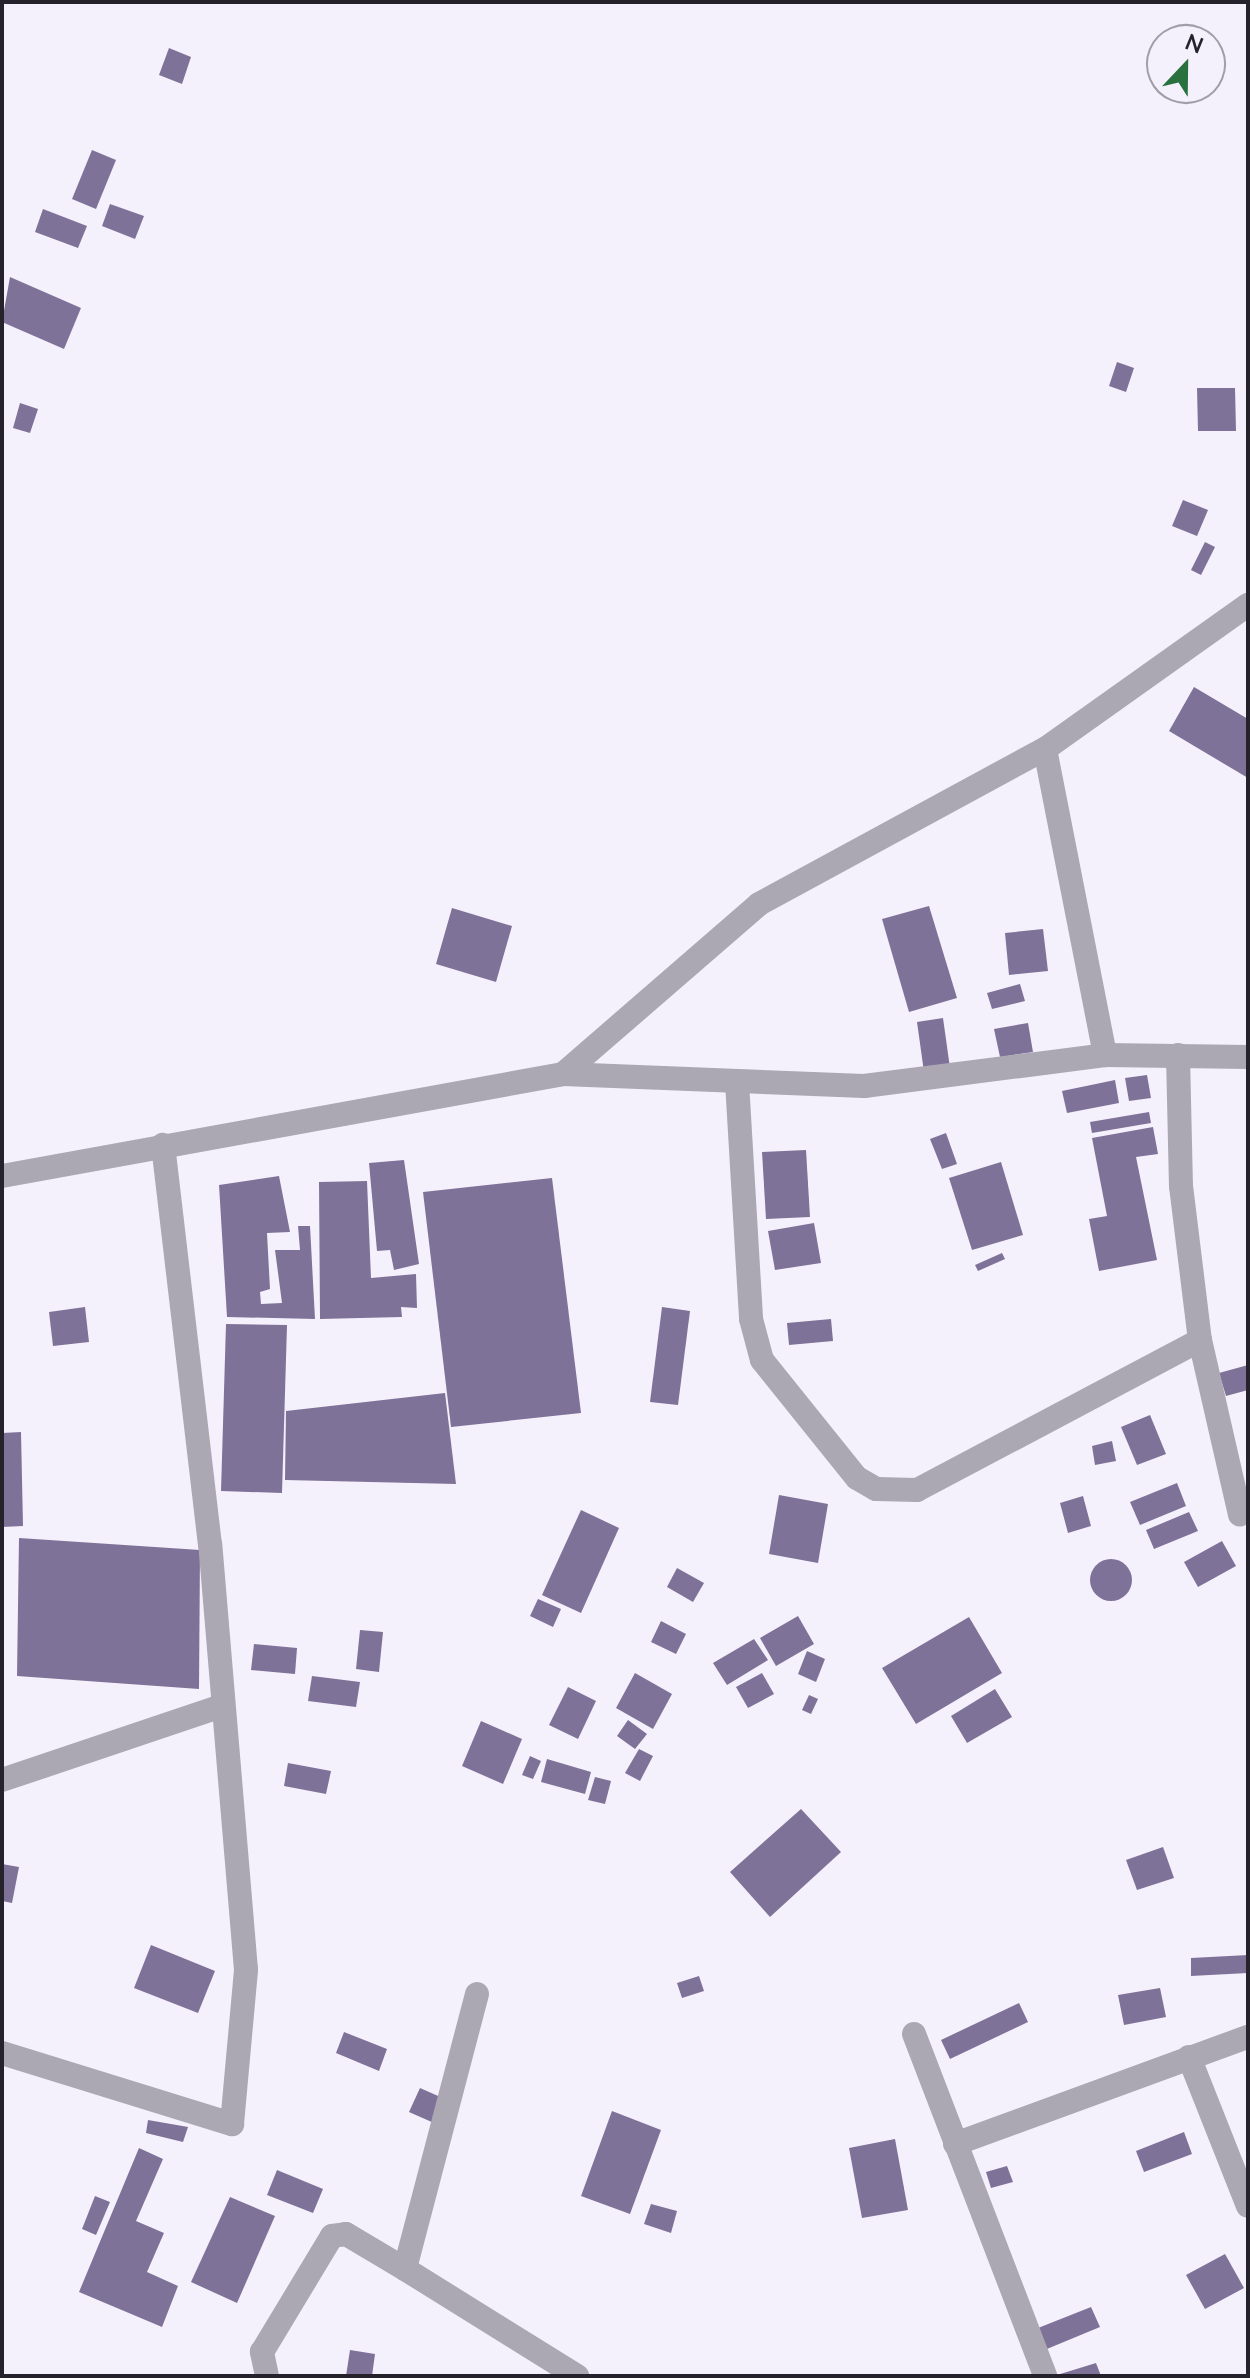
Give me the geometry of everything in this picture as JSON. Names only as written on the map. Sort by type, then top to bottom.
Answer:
[{"type":"street","points":[[563,1074],[759,904],[1045,749],[1248,605]]},
{"type":"street","points":[[1045,749],[1105,1055]]},
{"type":"street","points":[[2,1176],[563,1074],[864,1086],[1105,1055],[1248,1057]]},
{"type":"street","points":[[1178,1055],[1181,1186],[1200,1340],[1240,1514]]},
{"type":"street","points":[[737,1082],[751,1319],[762,1360],[857,1478],[876,1489],[917,1490],[1200,1340]]},
{"type":"street","points":[[2,2053],[232,2124],[246,1970],[219,1707],[210,1545],[163,1145]]},
{"type":"street","points":[[2,1780],[219,1707]]},
{"type":"street","points":[[405,2269],[477,1994]]},
{"type":"street","points":[[914,2034],[1045,2376]]},
{"type":"street","points":[[955,2144],[1248,2037]]},
{"type":"street","points":[[1189,2057],[1248,2206]]},
{"type":"street","points":[[267,2376],[262,2352],[332,2236],[346,2234],[577,2376]]},
{"type":"building","points":[[169,48],[191,57],[182,84],[159,75]]},
{"type":"building","points":[[92,150],[116,160],[96,209],[72,199]]},
{"type":"building","points":[[110,204],[144,216],[135,239],[102,226]]},
{"type":"building","points":[[43,209],[87,226],[78,248],[35,232]]},
{"type":"building","points":[[10,277],[81,308],[64,349],[2,322]]},
{"type":"building","points":[[1117,362],[1134,368],[1126,392],[1109,386]]},
{"type":"building","points":[[1197,388],[1235,388],[1236,431],[1198,431]]},
{"type":"building","points":[[20,403],[38,409],[30,433],[13,428]]},
{"type":"building","points":[[1183,500],[1208,510],[1197,536],[1172,526]]},
{"type":"building","points":[[1205,542],[1215,547],[1201,575],[1191,570]]},
{"type":"building","points":[[1194,687],[1248,719],[1248,778],[1169,731]]},
{"type":"building","points":[[929,906],[957,998],[909,1012],[882,919]]},
{"type":"building","points":[[452,908],[512,926],[496,982],[436,964]]},
{"type":"building","points":[[1043,929],[1048,971],[1009,975],[1005,933]]},
{"type":"building","points":[[1020,984],[1025,1001],[992,1009],[987,993]]},
{"type":"building","points":[[943,1018],[950,1068],[924,1072],[917,1022]]},
{"type":"building","points":[[1028,1023],[1033,1052],[1000,1057],[994,1029]]},
{"type":"building","points":[[1147,1075],[1151,1098],[1129,1101],[1125,1078]]},
{"type":"building","points":[[1115,1080],[1119,1103],[1067,1113],[1062,1091]]},
{"type":"building","points":[[1149,1112],[1151,1123],[1092,1133],[1090,1122]]},
{"type":"building","points":[[1153,1127],[1158,1154],[1136,1157],[1157,1260],[1099,1271],[1089,1219],[1107,1216],[1092,1138]]},
{"type":"building","points":[[946,1133],[957,1164],[942,1169],[930,1139]]},
{"type":"building","points":[[806,1150],[810,1217],[766,1219],[762,1152]]},
{"type":"building","points":[[404,1160],[419,1264],[394,1270],[390,1250],[377,1251],[369,1163]]},
{"type":"building","points":[[1001,1162],[1023,1235],[972,1250],[949,1178]]},
{"type":"building","points":[[279,1176],[290,1232],[267,1233],[270,1289],[260,1292],[261,1304],[282,1303],[275,1250],[300,1250],[298,1226],[310,1226],[315,1319],[227,1317],[219,1185]]},
{"type":"building","points":[[552,1178],[581,1413],[451,1427],[423,1192]]},
{"type":"building","points":[[367,1181],[371,1278],[416,1274],[417,1308],[401,1307],[402,1317],[320,1319],[319,1182]]},
{"type":"building","points":[[814,1223],[821,1263],[775,1270],[768,1231]]},
{"type":"building","points":[[1002,1253],[1005,1259],[978,1271],[975,1265]]},
{"type":"building","points":[[85,1307],[89,1342],[53,1346],[49,1312]]},
{"type":"building","points":[[662,1307],[690,1311],[678,1405],[650,1402]]},
{"type":"building","points":[[831,1319],[833,1341],[789,1345],[787,1323]]},
{"type":"building","points":[[226,1324],[287,1325],[282,1493],[221,1491]]},
{"type":"building","points":[[1248,1365],[1248,1390],[1226,1396],[1219,1373]]},
{"type":"building","points":[[445,1393],[456,1484],[285,1480],[286,1411]]},
{"type":"building","points":[[1150,1415],[1166,1454],[1137,1465],[1121,1427]]},
{"type":"building","points":[[21,1432],[23,1526],[2,1527],[2,1433]]},
{"type":"building","points":[[1112,1441],[1116,1461],[1095,1465],[1092,1446]]},
{"type":"building","points":[[1177,1483],[1186,1506],[1140,1525],[1130,1502]]},
{"type":"building","points":[[779,1495],[828,1504],[818,1563],[769,1554]]},
{"type":"building","points":[[1083,1496],[1091,1526],[1068,1533],[1060,1503]]},
{"type":"building","points":[[581,1510],[619,1528],[581,1613],[542,1595]]},
{"type":"building","points":[[1189,1512],[1198,1531],[1154,1549],[1146,1530]]},
{"type":"building","points":[[19,1538],[200,1550],[199,1689],[17,1676]]},
{"type":"building","points":[[1222,1541],[1236,1566],[1198,1587],[1184,1562]]},
{"type":"building","points":[[1111,1559],[1126,1565],[1132,1580],[1126,1595],[1111,1601],[1096,1595],[1090,1580],[1096,1565]]},
{"type":"building","points":[[677,1568],[704,1583],[693,1602],[667,1587]]},
{"type":"building","points":[[538,1599],[561,1609],[553,1627],[530,1616]]},
{"type":"building","points":[[798,1616],[814,1644],[776,1666],[760,1638]]},
{"type":"building","points":[[969,1617],[1002,1673],[916,1724],[882,1668]]},
{"type":"building","points":[[661,1621],[686,1634],[676,1654],[651,1642]]},
{"type":"building","points":[[360,1630],[383,1632],[379,1672],[356,1669]]},
{"type":"building","points":[[754,1639],[768,1660],[727,1685],[713,1663]]},
{"type":"building","points":[[254,1644],[297,1648],[295,1674],[251,1670]]},
{"type":"building","points":[[807,1651],[825,1659],[816,1682],[798,1674]]},
{"type":"building","points":[[635,1673],[672,1694],[653,1729],[616,1708]]},
{"type":"building","points":[[762,1673],[774,1694],[748,1708],[736,1687]]},
{"type":"building","points":[[312,1676],[360,1682],[356,1707],[308,1701]]},
{"type":"building","points":[[568,1687],[596,1701],[578,1739],[549,1725]]},
{"type":"building","points":[[995,1689],[1012,1717],[967,1743],[951,1716]]},
{"type":"building","points":[[809,1695],[818,1699],[811,1714],[802,1710]]},
{"type":"building","points":[[628,1720],[647,1734],[635,1749],[617,1736]]},
{"type":"building","points":[[481,1721],[522,1739],[503,1784],[462,1766]]},
{"type":"building","points":[[639,1749],[653,1756],[640,1781],[625,1773]]},
{"type":"building","points":[[530,1756],[541,1761],[533,1779],[522,1775]]},
{"type":"building","points":[[547,1759],[591,1772],[585,1794],[541,1782]]},
{"type":"building","points":[[288,1763],[331,1771],[326,1794],[284,1786]]},
{"type":"building","points":[[595,1777],[611,1781],[605,1804],[588,1800]]},
{"type":"building","points":[[801,1809],[841,1852],[770,1917],[730,1872]]},
{"type":"building","points":[[1163,1847],[1174,1878],[1137,1890],[1126,1860]]},
{"type":"building","points":[[2,1864],[19,1867],[12,1903],[2,1901]]},
{"type":"building","points":[[151,1945],[215,1971],[198,2013],[134,1988]]},
{"type":"building","points":[[1248,1955],[1248,1973],[1191,1976],[1191,1958]]},
{"type":"building","points":[[699,1976],[704,1991],[682,1998],[677,1983]]},
{"type":"building","points":[[1160,1988],[1166,2017],[1124,2025],[1118,1995]]},
{"type":"building","points":[[1019,2003],[1028,2022],[950,2059],[941,2040]]},
{"type":"building","points":[[344,2032],[387,2049],[379,2071],[336,2053]]},
{"type":"building","points":[[420,2088],[445,2099],[434,2123],[409,2112]]},
{"type":"building","points":[[612,2111],[661,2130],[630,2214],[581,2196]]},
{"type":"building","points":[[148,2120],[188,2127],[183,2142],[146,2133]]},
{"type":"building","points":[[1184,2132],[1192,2154],[1144,2172],[1136,2151]]},
{"type":"building","points":[[895,2139],[908,2210],[862,2218],[849,2148]]},
{"type":"building","points":[[139,2148],[163,2159],[136,2221],[164,2233],[147,2272],[178,2286],[162,2327],[79,2292]]},
{"type":"building","points":[[1007,2166],[1013,2182],[991,2188],[986,2172]]},
{"type":"building","points":[[277,2170],[323,2189],[313,2213],[267,2195]]},
{"type":"building","points":[[95,2196],[110,2202],[96,2235],[82,2229]]},
{"type":"building","points":[[230,2197],[275,2216],[237,2303],[191,2282]]},
{"type":"building","points":[[651,2204],[677,2211],[671,2233],[644,2224]]},
{"type":"building","points":[[1225,2254],[1244,2288],[1205,2309],[1186,2275]]},
{"type":"building","points":[[1091,2307],[1100,2327],[1042,2351],[1033,2330]]},
{"type":"building","points":[[350,2350],[375,2354],[372,2376],[346,2376]]},
{"type":"building","points":[[1096,2363],[1101,2376],[1057,2376],[1057,2375]]}]
